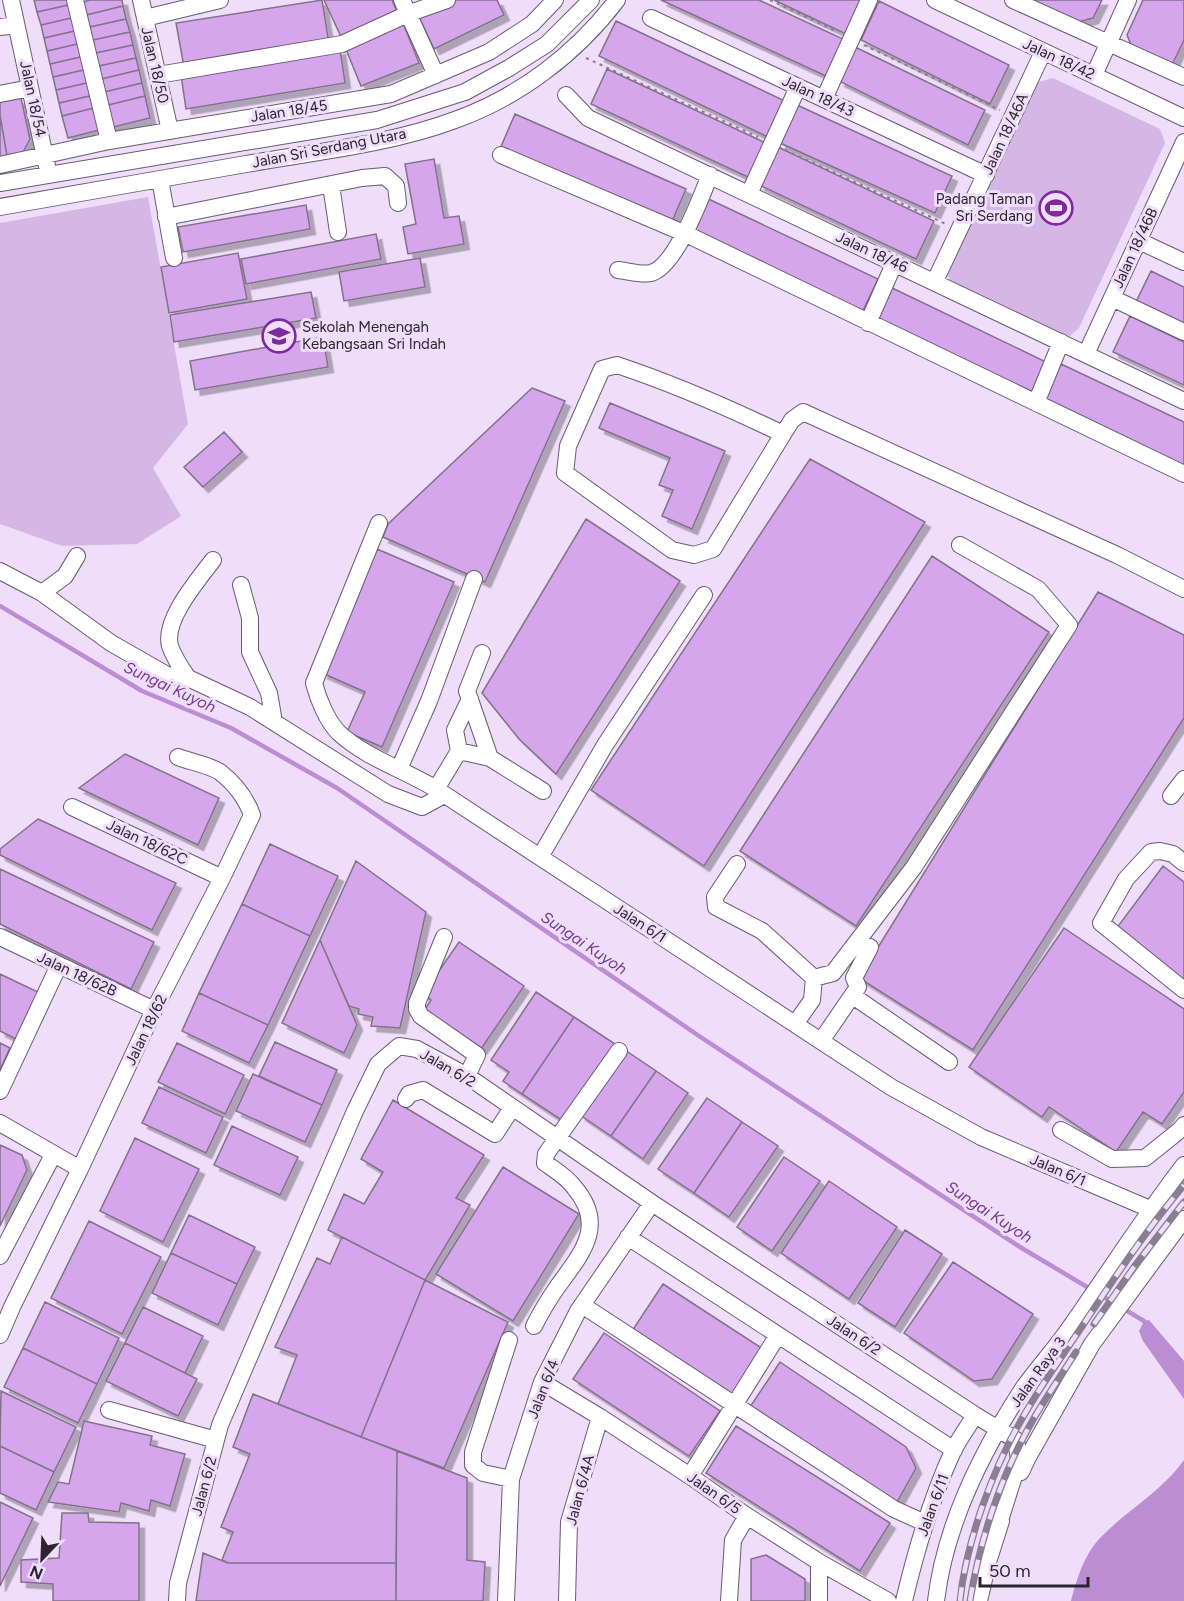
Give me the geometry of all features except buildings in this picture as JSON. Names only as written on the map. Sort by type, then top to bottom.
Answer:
[{"type":"street","name":"Jalan 18/54","points":[[11,0],[8,26],[30,88],[54,198]]},
{"type":"street","points":[[75,0],[109,141]]},
{"type":"street","name":"Jalan 18/50","points":[[141,0],[170,130]]},
{"type":"street","points":[[158,75],[342,44],[405,7],[447,0]]},
{"type":"street","name":"Jalan 18/45","points":[[0,165],[109,141],[391,94],[489,52],[532,24],[555,0]]},
{"type":"street","name":"Jalan Sri Serdang Utara","points":[[0,183],[377,120],[465,92],[509,68],[547,44],[591,0]]},
{"type":"street","name":"Jalan Sri Serdang Utara","points":[[0,207],[378,141],[455,120],[502,99],[544,73],[598,23],[617,0]]},
{"type":"street","points":[[824,99],[869,0]]},
{"type":"street","name":"Jalan 18/42","points":[[935,0],[1184,118]]},
{"type":"street","points":[[1013,0],[1109,43],[1182,72]]},
{"type":"street","points":[[1094,75],[1128,0]]},
{"type":"street","points":[[145,18],[210,1]]},
{"type":"street","points":[[405,7],[436,75]]},
{"type":"street","name":"Jalan 18/43","points":[[651,18],[986,175]]},
{"type":"street","name":"Jalan 18/46A","points":[[935,281],[1043,52]]},
{"type":"street","points":[[749,194],[798,87]]},
{"type":"street","points":[[0,94],[30,88]]},
{"type":"street","name":"Jalan 18/46","points":[[566,95],[588,118],[1184,401]]},
{"type":"street","name":"Jalan 18/46B","points":[[1086,354],[1184,142]]},
{"type":"street","points":[[501,155],[686,234],[1184,474]]},
{"type":"street","points":[[166,217],[362,178],[385,176],[396,186],[398,203]]},
{"type":"street","points":[[618,270],[650,273],[660,268],[686,234],[710,176]]},
{"type":"street","points":[[160,179],[174,258]]},
{"type":"street","points":[[331,185],[338,232]]},
{"type":"street","points":[[1139,241],[1184,262]]},
{"type":"street","points":[[868,323],[894,264]]},
{"type":"street","points":[[1112,298],[1184,332]]},
{"type":"street","points":[[1036,403],[1061,342]]},
{"type":"street","points":[[783,434],[734,410],[617,365],[602,369],[568,446],[565,473],[672,550],[694,555],[713,549],[792,420],[803,412],[1117,555],[1184,589]]},
{"type":"street","name":"Jalan 6/1","points":[[379,522],[314,683],[318,699],[338,732],[366,752],[440,792],[891,1087],[981,1137],[1150,1209]]},
{"type":"street","points":[[814,978],[833,974],[915,867],[1069,625],[1038,589],[960,545]]},
{"type":"street","points":[[42,593],[64,576],[77,556]]},
{"type":"street","points":[[188,678],[179,666],[169,643],[175,612],[213,560]]},
{"type":"street","points":[[0,571],[42,593],[111,643],[167,675],[188,678],[250,707],[388,794],[422,807],[440,792],[459,751],[455,730],[470,699]]},
{"type":"street","points":[[399,769],[429,700],[474,579]]},
{"type":"street","points":[[242,585],[250,618],[250,652],[269,693],[274,722]]},
{"type":"street","points":[[540,857],[604,746],[704,595]]},
{"type":"street","points":[[482,653],[467,691],[490,758]]},
{"type":"street","points":[[459,751],[490,758],[543,791]]},
{"type":"street","name":"Jalan 18/62","points":[[0,1335],[6,1304],[80,1169],[154,1010],[252,815],[239,791],[219,771],[178,757]]},
{"type":"street","points":[[1171,796],[1184,779]]},
{"type":"street","name":"Jalan 18/62C","points":[[72,807],[222,878]]},
{"type":"street","points":[[1184,863],[1173,854],[1160,851],[1151,852],[1126,879],[1101,923],[1184,990]]},
{"type":"street","points":[[737,864],[715,897],[716,907],[762,931],[814,978]]},
{"type":"street","name":"Jalan 18/62B","points":[[0,937],[154,1010]]},
{"type":"street","points":[[444,937],[417,1002],[417,1009],[421,1016],[477,1055],[467,1076]]},
{"type":"street","points":[[821,1041],[858,987],[854,978],[870,947]]},
{"type":"street","points":[[0,1091],[59,965]]},
{"type":"street","points":[[795,1024],[812,999],[814,978]]},
{"type":"street","points":[[852,996],[949,1062]]},
{"type":"street","name":"Jalan 6/2","points":[[177,1601],[178,1583],[220,1425],[355,1111],[378,1064],[399,1046],[417,1049],[467,1076],[652,1203],[1016,1440],[1019,1460],[997,1530]]},
{"type":"street","points":[[534,1326],[548,1300],[585,1248],[591,1225],[588,1209],[574,1186],[545,1163],[546,1154],[619,1051]]},
{"type":"street","points":[[406,1099],[409,1094],[423,1090],[495,1134],[512,1108]]},
{"type":"street","points":[[0,1123],[52,1155],[80,1169]]},
{"type":"street","points":[[1061,1130],[1112,1159],[1144,1158],[1184,1125]]},
{"type":"street","points":[[0,1256],[52,1155]]},
{"type":"street","name":"Jalan Raya 3","points":[[936,1601],[945,1553],[961,1506],[980,1462],[998,1429],[1025,1386],[1070,1328],[1150,1209],[1184,1165]]},
{"type":"street","name":"Jalan 6/4","points":[[506,1601],[511,1479],[542,1382],[582,1305],[652,1203]]},
{"type":"street","name":"Jalan Raya 3","points":[[979,1601],[997,1530],[1028,1457],[1092,1344],[1184,1219]]},
{"type":"street","points":[[628,1237],[954,1450]]},
{"type":"street","points":[[582,1305],[894,1509],[925,1523]]},
{"type":"street","points":[[690,1476],[778,1335]]},
{"type":"street","points":[[509,1340],[473,1452],[472,1465],[483,1473],[511,1479]]},
{"type":"street","name":"Jalan 6/5","points":[[542,1382],[600,1417],[819,1562],[888,1601]]},
{"type":"street","points":[[109,1410],[216,1440]]},
{"type":"street","name":"Jalan 6/11","points":[[904,1601],[925,1523],[954,1450],[975,1415]]},
{"type":"street","name":"Jalan 6/4A","points":[[567,1601],[569,1522],[600,1417]]},
{"type":"street","points":[[729,1601],[733,1540],[747,1516]]},
{"type":"street","points":[[819,1562],[819,1601]]},
{"type":"path","points":[[770,0],[1013,116]]},
{"type":"shaded area","name":"Padang Taman Sri Serdang","points":[[1053,78],[1160,129],[1165,143],[1079,328],[1067,339],[953,286],[946,272],[1035,83]]},
{"type":"shaded area","points":[[148,197],[188,424],[153,468],[181,516],[137,544],[62,546],[0,524],[0,223]]},
{"type":"shaded area","points":[[1149,1320],[1184,1361],[1184,1399],[1143,1341],[1139,1331],[1144,1321]]},
{"type":"shaded area","points":[[1184,1460],[1184,1601],[1071,1601],[1082,1566],[1091,1549],[1113,1526],[1166,1481]]},
{"type":"waterway","name":"Sungai Kuyoh","points":[[0,606],[142,691],[231,728],[337,788],[699,1036],[1020,1247],[1144,1321]]},
{"type":"railway","points":[[960,1601],[968,1555],[982,1506],[1012,1437],[1037,1393],[1107,1289],[1144,1236],[1184,1185]]},
{"type":"railway","points":[[1094,1324],[1184,1202]]},
{"type":"railway","points":[[970,1601],[986,1530],[1002,1483],[1022,1439],[1076,1352]]},
{"type":"place","name":"Padang Taman Sri Serdang","points":[[1056,208]]},
{"type":"place","name":"Sekolah Menengah Kebangsaan Sri Indah","points":[[279,336]]}]
